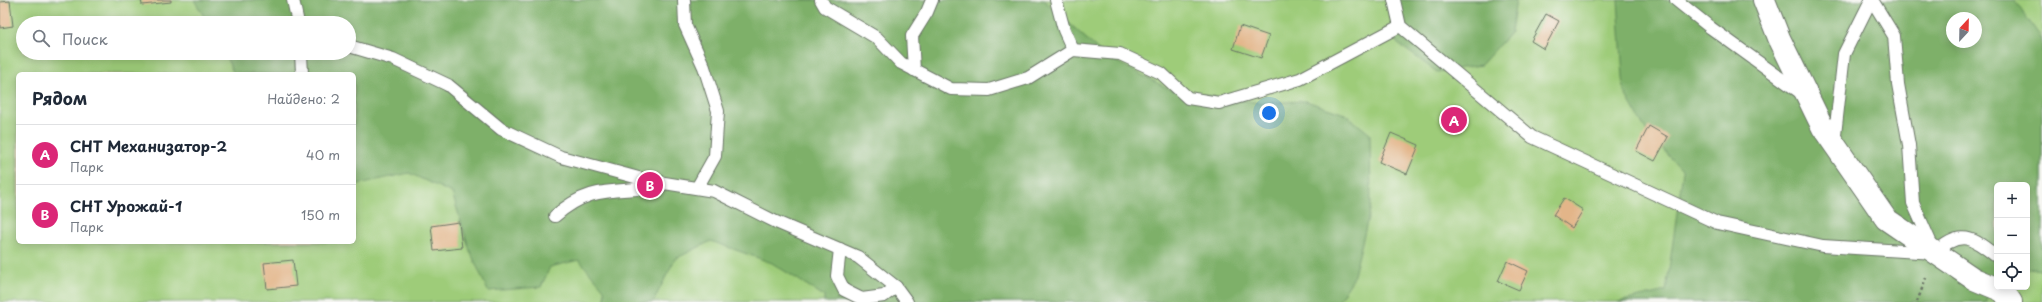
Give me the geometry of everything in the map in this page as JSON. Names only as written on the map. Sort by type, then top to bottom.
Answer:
[{"type":"street","points":[[1764,0],[1779,38],[1822,128],[1886,219],[1974,279],[2003,291],[2012,302]]},
{"type":"lane","points":[[293,0],[296,16]]},
{"type":"lane","points":[[684,0],[685,25],[704,66],[718,111],[715,156],[697,188]]},
{"type":"lane","points":[[821,0],[825,7],[877,38],[901,63],[951,89],[989,90],[1028,78],[1073,50],[1120,54],[1161,72],[1188,98],[1219,103],[1300,79],[1400,26]]},
{"type":"lane","points":[[914,70],[912,36],[927,12],[932,0]]},
{"type":"lane","points":[[1056,0],[1064,30],[1073,50]]},
{"type":"lane","points":[[1394,0],[1400,26],[1532,137],[1717,223],[1822,246],[1935,253],[1947,241],[1968,238],[1983,245],[1994,254]]},
{"type":"lane","points":[[1676,0],[1711,28],[1808,98]]},
{"type":"lane","points":[[1872,0],[1894,36],[1898,84],[1909,145],[1913,204],[1935,253]]},
{"type":"lane","points":[[1834,144],[1844,54],[1872,0]]},
{"type":"lane","points":[[356,48],[393,60],[448,85],[501,129],[561,157],[646,180],[714,191],[776,222],[858,257],[896,287],[907,302]]},
{"type":"lane","points":[[301,60],[302,72]]},
{"type":"lane","points":[[555,216],[568,204],[600,191],[674,184]]},
{"type":"lane","points":[[840,249],[837,276],[844,290],[862,299],[884,296],[896,287]]},
{"type":"lane","points":[[2012,290],[2012,302]]},
{"type":"green space","points":[[0,0],[767,0],[1101,302],[0,302]]},
{"type":"green space","points":[[194,0],[1044,0],[1105,56],[1171,90],[1262,103],[1306,101],[1345,114],[1370,134],[1371,206],[1353,279],[1338,302],[824,302],[824,296],[772,263],[711,241],[675,259],[653,302],[605,302],[604,289],[579,260],[550,267],[541,287],[488,291],[470,251],[452,193],[409,173],[356,185],[356,72],[233,72],[227,60],[356,60],[356,16],[204,16]]},
{"type":"green space","points":[[774,0],[2042,0],[2042,302],[1109,302]]},
{"type":"green space","points":[[1386,0],[1516,0],[1511,32],[1481,65],[1437,72],[1397,43]]},
{"type":"green space","points":[[1618,0],[2014,0],[2042,39],[2042,270],[2030,268],[2030,182],[1994,182],[1994,282],[1985,302],[1618,302],[1666,291],[1683,171],[1647,132],[1624,92]]},
{"type":"building","points":[[141,0],[171,0],[171,2],[142,5]]},
{"type":"building","points":[[10,1],[13,26],[0,28],[0,2]]},
{"type":"building","points":[[1546,14],[1559,21],[1544,49],[1531,41]]},
{"type":"building","points":[[1240,26],[1269,36],[1261,58],[1233,49]]},
{"type":"building","points":[[1649,126],[1668,137],[1655,161],[1636,151]]},
{"type":"building","points":[[1391,133],[1419,145],[1407,174],[1379,162]]},
{"type":"building","points":[[1564,198],[1583,210],[1572,228],[1553,215]]},
{"type":"building","points":[[459,222],[462,248],[434,251],[431,226]]},
{"type":"building","points":[[293,260],[296,286],[267,289],[264,263]]},
{"type":"building","points":[[1507,261],[1528,271],[1519,290],[1498,281]]},
{"type":"place","name":"СНТ Механизатор-2","points":[[1454,120]]},
{"type":"place","name":"СНТ Урожай-1","points":[[650,185]]}]
